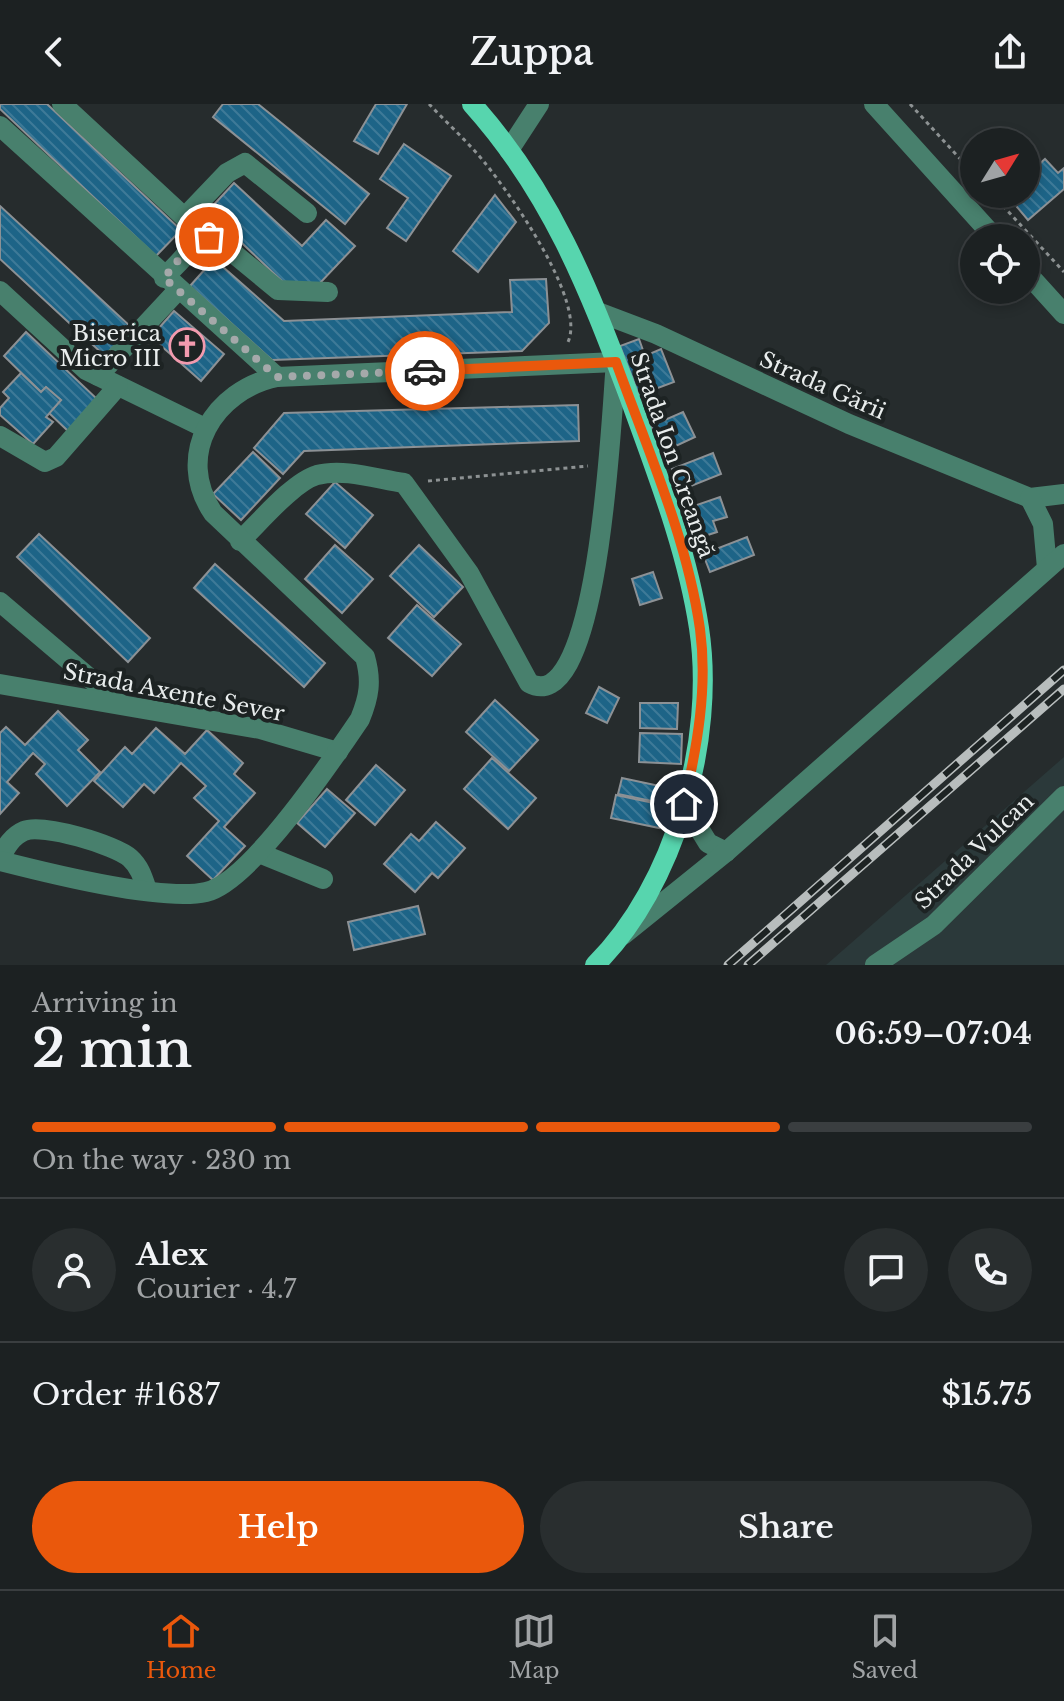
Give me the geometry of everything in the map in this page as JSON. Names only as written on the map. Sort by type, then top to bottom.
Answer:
[{"type":"main road","name":"Strada Ion Creangă","points":[[472,104],[509,150],[564,235],[598,312],[678,539],[700,630],[701,705],[684,804],[662,866],[620,937]]},
{"type":"main road","points":[[593,963],[620,937]]},
{"type":"street","points":[[62,104],[196,228],[197,237],[171,284],[98,376]]},
{"type":"street","points":[[509,150],[539,104]]},
{"type":"street","points":[[874,104],[982,224]]},
{"type":"street","points":[[0,126],[277,377]]},
{"type":"street","points":[[185,217],[227,173],[245,163],[307,213]]},
{"type":"street","points":[[197,237],[216,239],[278,290],[328,292]]},
{"type":"street","points":[[1040,287],[1064,314]]},
{"type":"street","points":[[0,291],[86,370],[205,428]]},
{"type":"street","name":"Strada Gării","points":[[598,312],[656,334],[849,424],[1030,498],[1064,494]]},
{"type":"street","points":[[147,890],[142,872],[115,847],[42,829],[26,829],[10,841],[0,859],[147,890],[181,895],[209,892],[232,879],[259,853],[338,752],[368,700],[370,675],[365,657],[240,541],[203,497],[197,478],[205,428],[239,390],[277,377],[616,362],[595,586],[587,621],[567,665],[546,686],[537,687],[520,671],[469,573],[404,483],[347,474],[316,476],[291,493],[240,541]]},
{"type":"street","points":[[0,436],[45,462],[56,457],[118,386]]},
{"type":"street","points":[[1030,498],[1043,524],[1047,568]]},
{"type":"street","points":[[620,937],[726,852],[1064,554]]},
{"type":"street","points":[[0,602],[120,705]]},
{"type":"street","name":"Strada Axente Sever","points":[[0,684],[260,729],[338,752]]},
{"type":"street","name":"Strada Vulcan","points":[[875,965],[934,925],[1064,796]]},
{"type":"street","points":[[684,804],[708,843],[726,852]]},
{"type":"street","points":[[259,853],[323,879]]},
{"type":"path","points":[[429,104],[483,161],[515,203],[555,273],[567,303],[572,332],[569,343],[559,349]]},
{"type":"path","points":[[910,104],[960,159]]},
{"type":"path","points":[[1005,208],[1064,272]]},
{"type":"path","points":[[404,483],[606,465]]},
{"type":"shaded area","points":[[1064,757],[1064,965],[826,965]]},
{"type":"building","points":[[0,104],[47,104],[181,230],[156,256],[0,109]]},
{"type":"building","points":[[223,104],[258,104],[369,194],[345,224],[213,117]]},
{"type":"building","points":[[376,104],[407,104],[378,154],[354,141]]},
{"type":"building","points":[[404,144],[451,176],[406,241],[387,228],[408,198],[380,179]]},
{"type":"building","points":[[1045,159],[1058,173],[1064,168],[1064,189],[1028,220],[1018,208],[1040,208],[1040,163]]},
{"type":"building","points":[[234,183],[302,246],[326,220],[355,246],[320,283],[284,283],[208,211]]},
{"type":"building","points":[[495,195],[516,222],[478,272],[453,251]]},
{"type":"building","points":[[0,206],[131,327],[105,356],[0,259]]},
{"type":"building","points":[[214,259],[284,321],[512,312],[510,280],[546,279],[549,323],[522,351],[272,360],[190,286]]},
{"type":"building","name":"Biserica Micro III","points":[[174,311],[224,354],[201,381],[151,337]]},
{"type":"building","points":[[26,332],[97,399],[68,431],[49,413],[61,400],[46,387],[41,392],[4,356]]},
{"type":"building","points":[[639,339],[645,356],[661,349],[674,382],[639,395],[620,346]]},
{"type":"building","points":[[21,373],[41,392],[46,387],[61,400],[46,417],[53,422],[33,444],[0,415],[0,408],[9,398],[3,392]]},
{"type":"building","points":[[578,405],[579,441],[304,451],[283,474],[254,448],[284,413]]},
{"type":"building","points":[[683,412],[695,437],[663,452],[651,426]]},
{"type":"building","points":[[253,452],[280,478],[241,520],[213,494]]},
{"type":"building","points":[[713,453],[721,474],[681,490],[672,469]]},
{"type":"building","points":[[335,482],[373,515],[345,548],[306,514]]},
{"type":"building","points":[[720,497],[727,517],[713,521],[717,532],[695,539],[685,509]]},
{"type":"building","points":[[39,534],[150,638],[128,662],[17,557]]},
{"type":"building","points":[[747,537],[754,555],[710,572],[703,554]]},
{"type":"building","points":[[335,545],[373,579],[342,613],[305,579]]},
{"type":"building","points":[[419,545],[463,587],[434,617],[390,576]]},
{"type":"building","points":[[215,564],[325,663],[304,687],[194,588]]},
{"type":"building","points":[[653,572],[662,598],[640,605],[632,579]]},
{"type":"building","points":[[417,605],[461,644],[432,676],[388,638]]},
{"type":"building","points":[[599,687],[619,698],[607,723],[586,713]]},
{"type":"building","points":[[495,700],[538,740],[509,771],[466,732]]},
{"type":"building","points":[[640,703],[678,703],[677,729],[640,728]]},
{"type":"building","points":[[58,711],[88,740],[78,750],[100,772],[67,806],[36,774],[45,764],[33,753],[7,782],[19,793],[0,814],[0,733],[6,727],[25,745]]},
{"type":"building","points":[[156,728],[185,754],[207,730],[243,763],[234,774],[255,793],[224,827],[245,846],[213,880],[187,856],[219,821],[194,798],[206,786],[181,763],[154,793],[144,784],[123,807],[94,781],[125,747],[132,754]]},
{"type":"building","points":[[640,733],[682,734],[681,764],[639,762]]},
{"type":"building","points":[[492,758],[536,798],[508,829],[464,789]]},
{"type":"building","points":[[376,765],[405,790],[375,825],[346,800]]},
{"type":"building","points":[[622,778],[669,788],[666,804],[618,794]]},
{"type":"building","points":[[327,789],[355,813],[325,847],[297,823]]},
{"type":"building","points":[[616,795],[663,805],[659,828],[611,818]]},
{"type":"building","points":[[436,822],[465,848],[438,878],[432,873],[415,892],[384,864],[411,834],[419,841]]},
{"type":"building","points":[[418,906],[425,934],[354,950],[348,922]]},
{"type":"railway","points":[[728,965],[1064,670]]},
{"type":"railway","points":[[748,965],[1064,689]]},
{"type":"way so far","points":[[209,237],[197,237],[164,278],[277,377],[425,371]]},
{"type":"place","name":"Biserica Micro III","points":[[187,346]]},
{"type":"route","points":[[425,371],[616,362],[678,539],[700,630],[701,705],[697,744],[684,804]]}]
